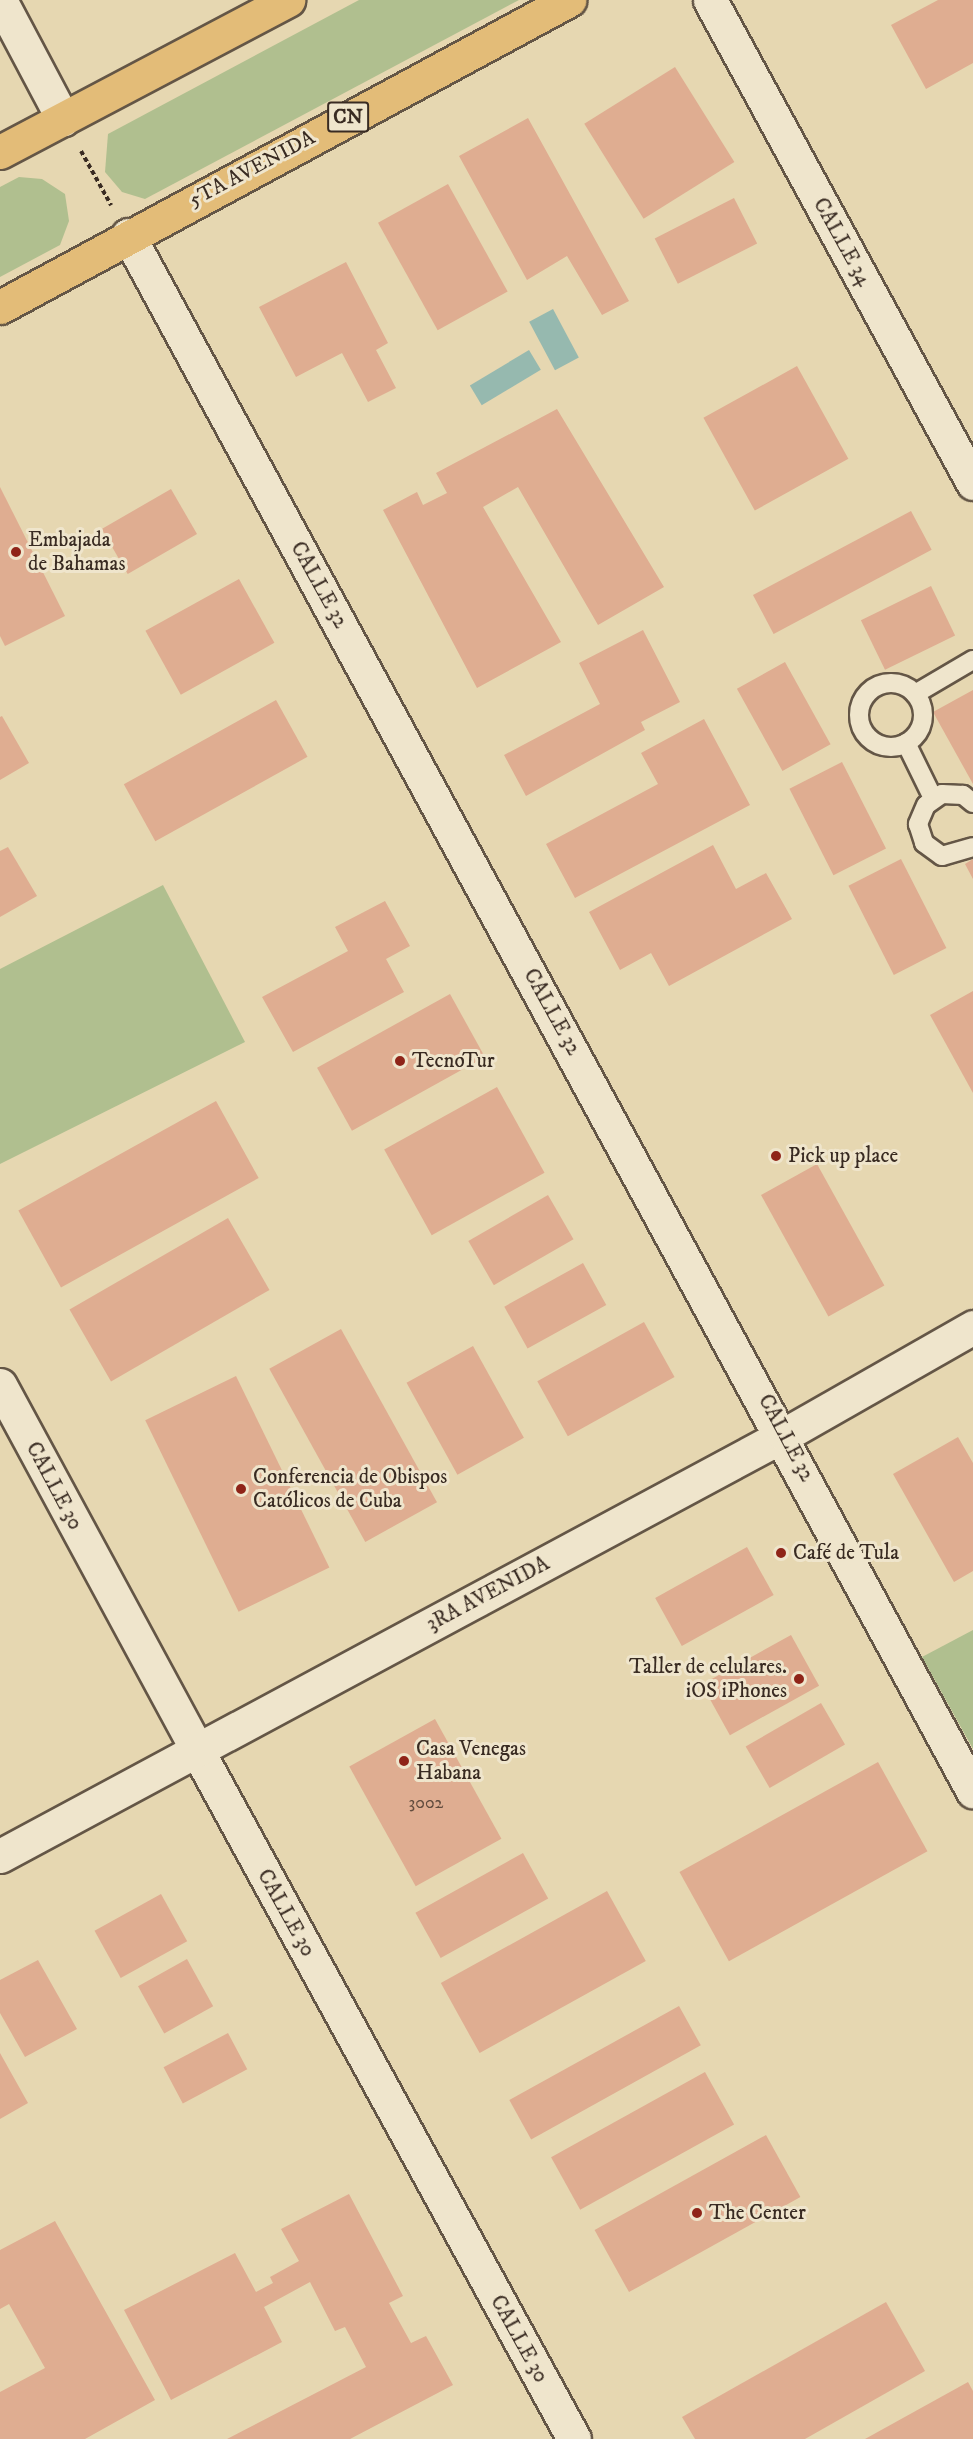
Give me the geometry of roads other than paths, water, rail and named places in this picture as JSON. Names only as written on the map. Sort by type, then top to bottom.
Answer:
[{"type":"highway","points":[[0,152],[288,0]]},
{"type":"highway","name":"5TA AVENIDA","points":[[0,307],[128,235],[569,0]]},
{"type":"street","points":[[0,0],[63,119]]},
{"type":"street","name":"CALLE 34","points":[[710,0],[973,483]]},
{"type":"street","name":"CALLE 32","points":[[128,235],[784,1435],[973,1791]]},
{"type":"street","name":"3RA AVENIDA","points":[[0,1856],[784,1435],[973,1327]]},
{"type":"street","name":"CALLE 30","points":[[0,1385],[574,2439]]},
{"type":"lane","points":[[915,694],[973,660]]},
{"type":"lane","points":[[897,684],[915,694],[922,724],[906,743],[891,747],[871,740],[859,713],[875,687],[897,684]]},
{"type":"lane","points":[[906,743],[933,798]]},
{"type":"lane","points":[[973,803],[953,793],[933,798],[920,814],[924,843],[942,856],[973,847]]},
{"type":"water","points":[[553,309],[579,358],[555,370],[529,322]]},
{"type":"water","points":[[529,350],[541,370],[482,405],[470,386]]},
{"type":"place","name":"Embajada de Bahamas","points":[[16,552]]},
{"type":"place","name":"TecnoTur","points":[[400,1061]]},
{"type":"place","name":"Pick up place","points":[[776,1156]]},
{"type":"place","name":"Conferencia de Obispos Católicos de Cuba","points":[[241,1489]]},
{"type":"place","name":"Café de Tula","points":[[781,1553]]},
{"type":"place","name":"Taller de celulares. iOS iPhones","points":[[799,1679]]},
{"type":"place","name":"Casa Venegas Habana","points":[[404,1761]]},
{"type":"place","name":"The Center","points":[[697,2213]]}]
